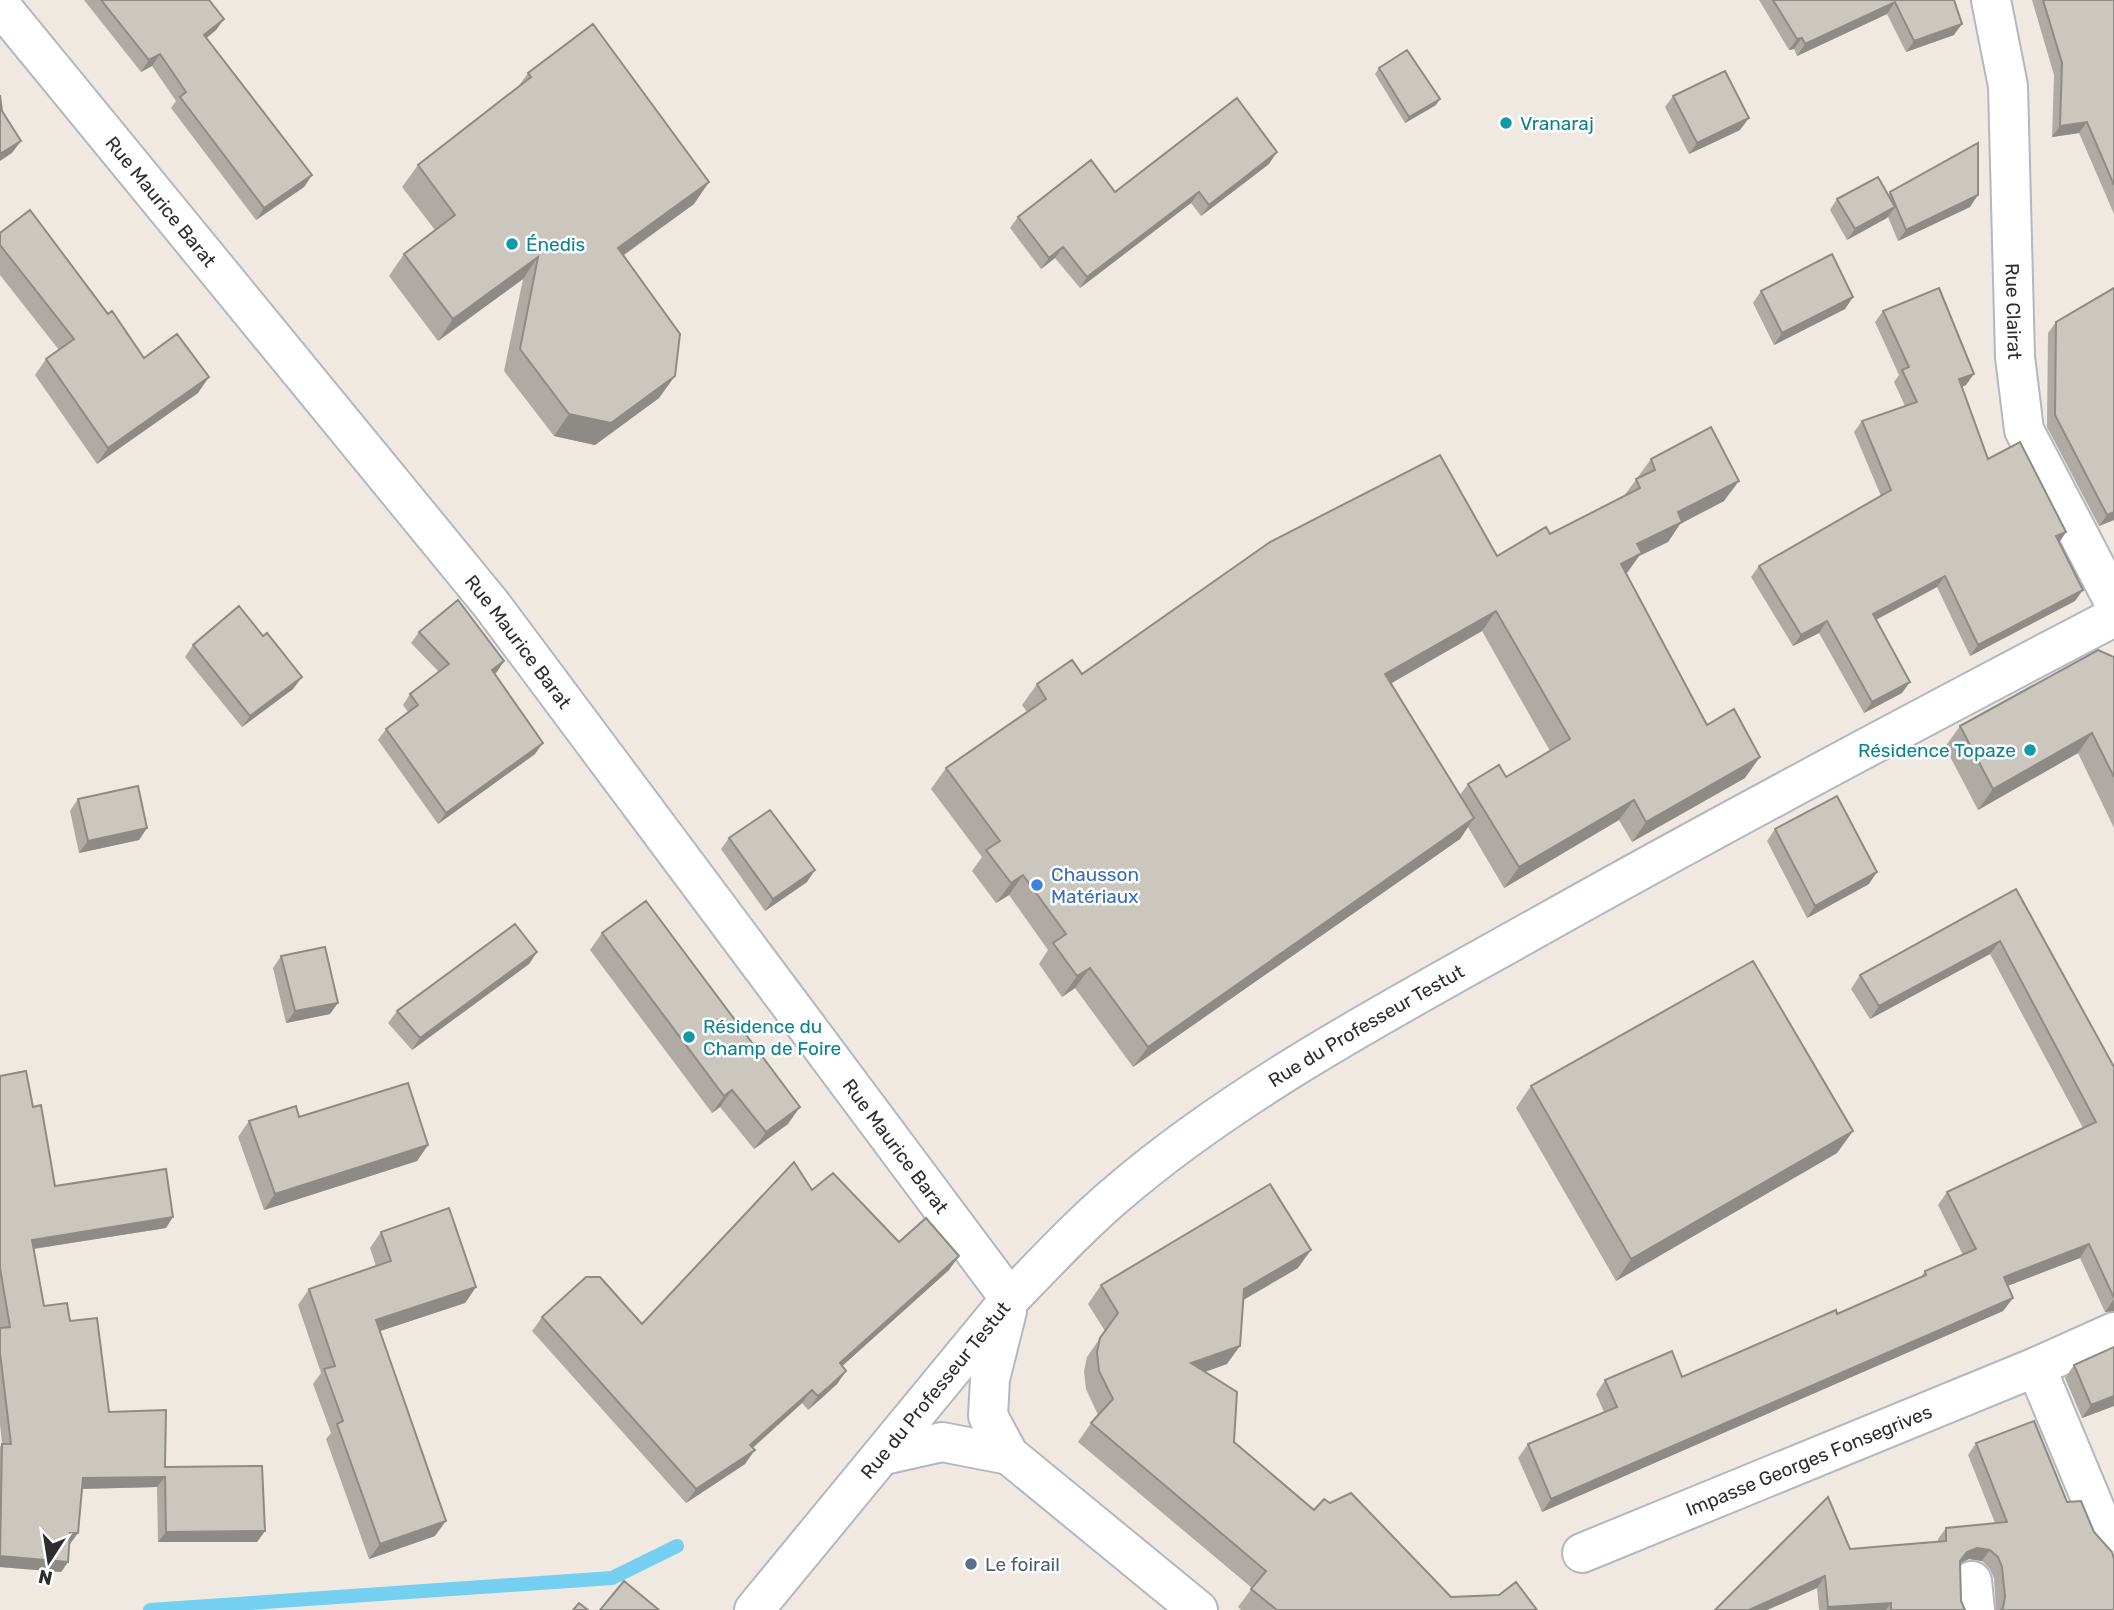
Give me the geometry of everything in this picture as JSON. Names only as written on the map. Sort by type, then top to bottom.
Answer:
[{"type":"street","name":"Rue Clairat","points":[[1991,0],[2008,86],[2015,357],[2024,430],[2101,544],[2114,602]]},
{"type":"street","name":"Rue Maurice Barat","points":[[0,5],[491,604],[1010,1299]]},
{"type":"street","name":"Rue du Professeur Testut","points":[[754,1610],[1010,1299],[1118,1193],[1251,1094],[1442,981],[1759,803],[2114,617]]},
{"type":"street","points":[[1010,1299],[989,1379],[988,1416],[1009,1455],[1198,1610]]},
{"type":"street","name":"Impasse Georges Fonsegrives","points":[[1582,1553],[2036,1367],[2114,1332]]},
{"type":"street","points":[[2036,1367],[2106,1535],[2114,1544]]},
{"type":"street","points":[[884,1455],[942,1442],[1009,1455]]},
{"type":"building","points":[[101,0],[209,0],[224,19],[204,35],[312,175],[264,208],[180,97],[186,92],[160,54],[149,60]]},
{"type":"building","points":[[1773,0],[1954,0],[1962,24],[1914,41],[1895,2],[1805,44],[1802,38],[1797,39]]},
{"type":"building","points":[[2043,0],[2114,0],[2114,185],[2087,122],[2060,126],[2062,63]]},
{"type":"building","name":"Énedis","points":[[593,24],[709,182],[618,248],[680,334],[675,376],[611,423],[569,414],[520,349],[538,257],[453,319],[404,254],[455,215],[418,165],[531,77],[528,73]]},
{"type":"building","points":[[1407,50],[1440,99],[1409,117],[1379,68]]},
{"type":"building","points":[[1725,71],[1749,118],[1697,143],[1673,96]]},
{"type":"building","points":[[0,95],[2,111],[21,141],[0,154]]},
{"type":"building","points":[[1237,98],[1277,152],[1209,205],[1199,192],[1087,277],[1063,247],[1049,258],[1018,217],[1091,160],[1115,192]]},
{"type":"building","points":[[1978,143],[1978,195],[1906,230],[1890,192]]},
{"type":"building","points":[[1878,177],[1895,207],[1855,229],[1837,199]]},
{"type":"building","points":[[30,210],[108,314],[112,311],[144,358],[177,334],[209,377],[108,448],[46,359],[74,339],[0,245],[0,233]]},
{"type":"building","points":[[1832,254],[1853,297],[1782,333],[1761,291]]},
{"type":"building","points":[[1939,288],[1974,374],[1959,379],[1988,459],[2020,442],[2066,532],[2056,536],[2083,590],[1978,645],[1945,576],[1873,614],[1910,682],[1872,702],[1827,621],[1801,635],[1759,566],[1891,490],[1862,421],[1917,402],[1902,370],[1909,367],[1883,311]]},
{"type":"building","points":[[2114,288],[2114,512],[2107,515],[2055,415],[2056,322]]},
{"type":"building","points":[[1711,427],[1739,481],[1678,512],[1682,522],[1637,544],[1642,553],[1621,564],[1707,725],[1734,709],[1760,757],[1646,822],[1634,800],[1519,867],[1468,784],[1499,765],[1506,777],[1570,739],[1496,611],[1385,674],[1474,818],[1148,1047],[1090,968],[1077,976],[1053,943],[1066,934],[1023,875],[1011,883],[986,850],[1000,841],[946,768],[1046,699],[1037,684],[1072,660],[1082,674],[1270,542],[1440,455],[1497,556],[1546,527],[1550,534],[1640,488],[1636,479],[1655,470],[1651,459]]},
{"type":"building","points":[[458,600],[504,661],[492,670],[543,743],[446,813],[386,729],[418,705],[410,694],[449,664],[419,632]]},
{"type":"building","points":[[239,606],[263,636],[267,633],[302,677],[250,716],[193,645]]},
{"type":"building","name":"Résidence Topaze","points":[[2098,650],[2114,657],[2114,777],[2092,733],[1993,789],[1960,726]]},
{"type":"building","points":[[138,786],[147,828],[88,841],[78,799]]},
{"type":"building","points":[[1837,796],[1877,872],[1815,906],[1775,829]]},
{"type":"building","points":[[770,810],[815,870],[773,899],[729,838]]},
{"type":"building","points":[[2016,889],[2114,1067],[2114,1298],[2089,1244],[2004,1277],[2013,1298],[1551,1499],[1528,1444],[1617,1407],[1605,1380],[1672,1351],[1682,1377],[1836,1310],[1837,1314],[1926,1275],[1925,1271],[1976,1249],[1947,1192],[2096,1122],[2000,941],[1879,1006],[1860,975]]},
{"type":"building","points":[[646,901],[800,1107],[766,1132],[732,1090],[724,1096],[602,933]]},
{"type":"building","points":[[515,924],[537,952],[420,1038],[397,1011]]},
{"type":"building","points":[[325,947],[338,1003],[295,1011],[281,956]]},
{"type":"building","points":[[1753,961],[1853,1131],[1631,1259],[1531,1086]]},
{"type":"building","points":[[26,1071],[33,1107],[41,1105],[55,1186],[166,1169],[173,1217],[32,1240],[44,1306],[67,1303],[70,1321],[97,1318],[109,1412],[166,1410],[165,1467],[262,1466],[265,1531],[166,1532],[165,1477],[83,1478],[78,1533],[70,1533],[68,1562],[0,1556],[2,1444],[11,1444],[0,1353],[0,1328],[10,1327],[0,1268],[0,1076]]},
{"type":"building","points":[[408,1083],[428,1145],[275,1194],[249,1121],[296,1106],[299,1117]]},
{"type":"building","points":[[794,1162],[812,1190],[833,1173],[899,1242],[926,1218],[959,1256],[840,1363],[846,1371],[832,1384],[818,1396],[812,1390],[750,1445],[755,1450],[696,1489],[542,1317],[586,1277],[600,1277],[642,1324]]},
{"type":"building","points":[[1270,1184],[1311,1250],[1244,1289],[1240,1346],[1191,1363],[1237,1392],[1234,1442],[1314,1510],[1324,1499],[1330,1503],[1351,1493],[1451,1597],[1499,1595],[1516,1582],[1537,1610],[1277,1610],[1251,1589],[1266,1571],[1091,1423],[1113,1399],[1099,1371],[1097,1352],[1100,1338],[1118,1313],[1101,1285]]},
{"type":"building","points":[[449,1208],[476,1287],[376,1320],[446,1521],[380,1544],[337,1424],[343,1421],[324,1369],[335,1366],[309,1289],[391,1261],[381,1232]]},
{"type":"building","points":[[2114,1347],[2114,1396],[2091,1405],[2074,1365]]},
{"type":"building","points":[[2034,1421],[2067,1502],[2081,1501],[2094,1532],[2112,1552],[2114,1610],[2001,1610],[2005,1597],[2002,1567],[1998,1557],[1990,1550],[1977,1548],[1967,1552],[1960,1561],[1961,1601],[1965,1610],[1891,1610],[1891,1603],[1828,1607],[1825,1576],[1749,1610],[1715,1610],[1828,1497],[1850,1549],[1946,1541],[1946,1528],[2007,1522],[1976,1443]]},
{"type":"building","points":[[624,1581],[659,1610],[600,1610]]},
{"type":"building","points":[[579,1603],[588,1610],[573,1610]]},
{"type":"waterway","points":[[150,1610],[612,1578],[677,1546]]},
{"type":"place","name":"Vranaraj","points":[[1506,123]]},
{"type":"place","name":"Énedis","points":[[512,244]]},
{"type":"place","name":"Résidence Topaze","points":[[2030,750]]},
{"type":"place","name":"Chausson Matériaux","points":[[1037,885]]},
{"type":"place","name":"Résidence du Champ de Foire","points":[[689,1037]]},
{"type":"place","name":"Le foirail","points":[[971,1564]]}]
